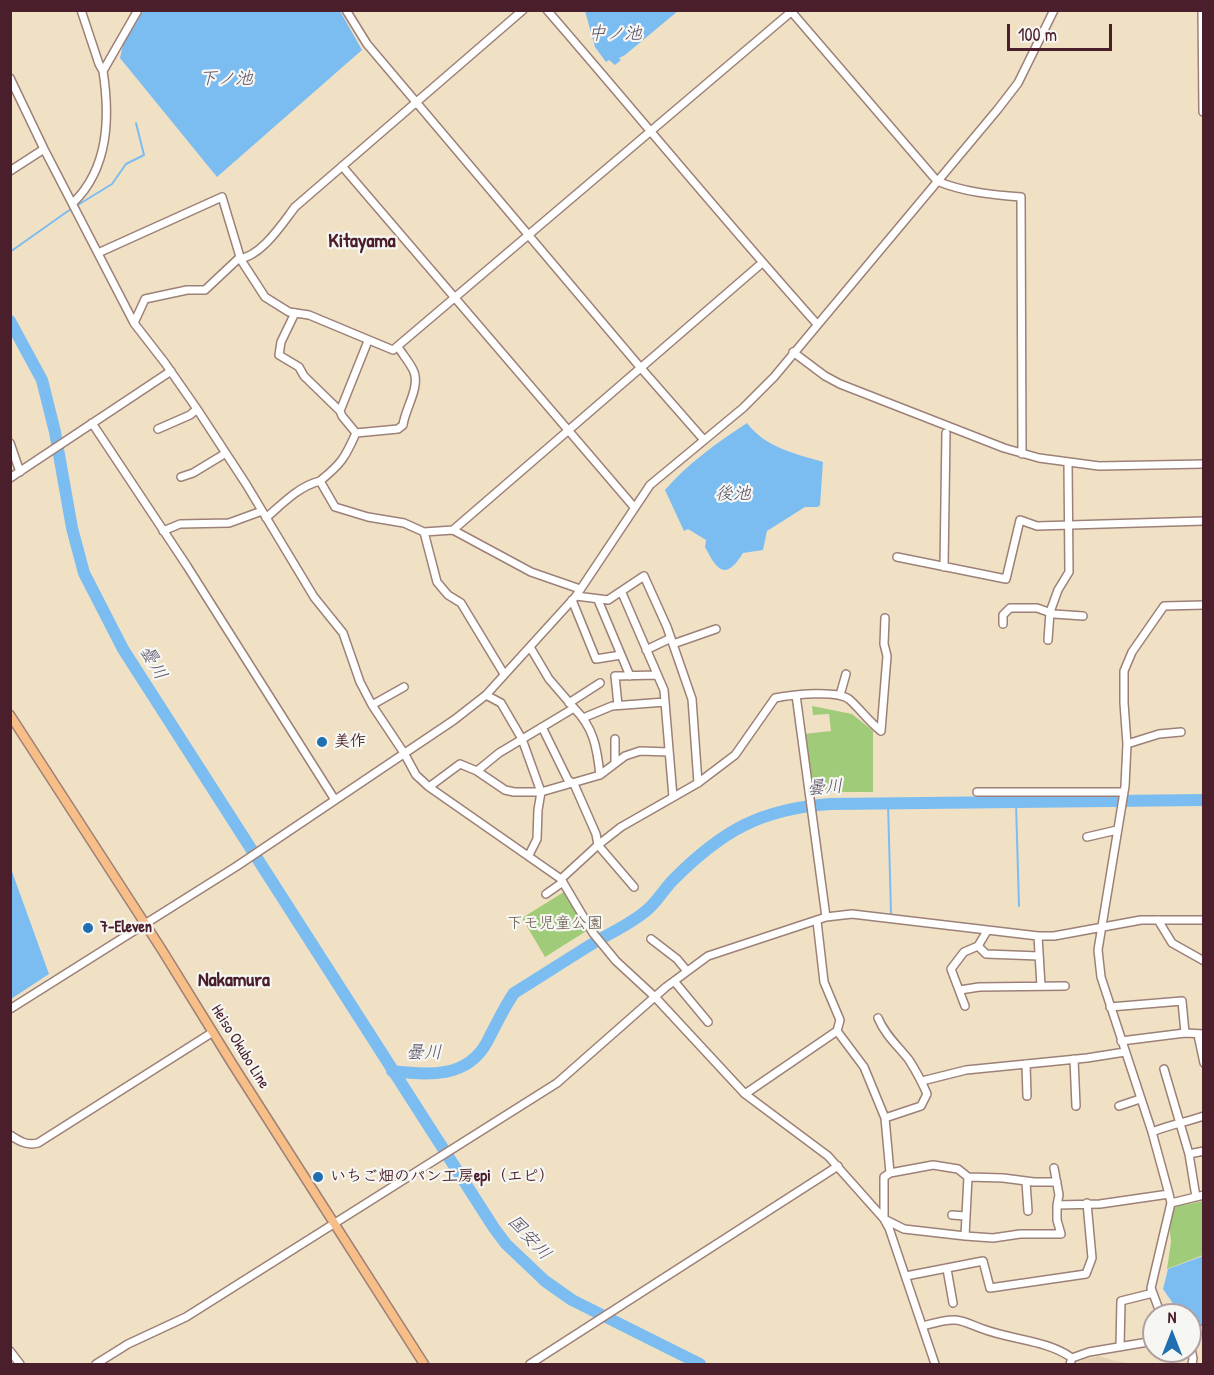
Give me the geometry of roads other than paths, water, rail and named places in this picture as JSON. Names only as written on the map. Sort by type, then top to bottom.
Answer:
[{"type":"main road","name":"Heiso Okubo Line","points":[[10,715],[146,924],[424,1365]]},
{"type":"street","points":[[73,203],[93,179],[107,128],[103,71],[81,10]]},
{"type":"street","points":[[103,71],[138,10]]},
{"type":"street","points":[[346,10],[367,44],[704,440]]},
{"type":"street","points":[[134,323],[146,299],[187,290],[205,290],[238,259],[241,260],[259,249],[274,236],[295,207],[523,10]]},
{"type":"street","points":[[547,10],[762,263],[817,324]]},
{"type":"street","points":[[10,1009],[237,866],[454,720],[486,695],[576,595],[650,485],[743,408],[774,377],[1018,84],[1054,10]]},
{"type":"street","points":[[1202,10],[1203,112]]},
{"type":"street","points":[[98,253],[222,197],[241,260],[265,297],[289,312],[309,315],[393,350],[791,11],[937,181],[949,186],[991,194],[1021,197],[1022,454]]},
{"type":"street","points":[[10,78],[134,323],[197,408],[291,562],[314,597],[343,633],[360,682],[416,775],[429,787],[562,880],[600,944],[616,961],[655,997],[745,1094],[838,1166],[884,1219],[889,1228],[935,1365]]},
{"type":"street","points":[[10,171],[44,149]]},
{"type":"street","points":[[342,166],[634,507]]},
{"type":"street","points":[[453,530],[762,263]]},
{"type":"street","points":[[295,313],[281,342],[279,355],[299,367],[304,376],[340,411],[356,433],[398,429],[403,425],[414,393],[415,374],[398,347]]},
{"type":"street","points":[[340,411],[368,341]]},
{"type":"street","points":[[793,352],[825,376],[840,384],[1022,454],[1068,463],[1099,466],[1203,464]]},
{"type":"street","points":[[10,478],[171,371]]},
{"type":"street","points":[[158,429],[190,415],[197,408]]},
{"type":"street","points":[[92,423],[335,800]]},
{"type":"street","points":[[944,567],[946,432]]},
{"type":"street","points":[[163,531],[180,524],[229,523],[264,515],[312,483],[320,481],[340,464],[356,433]]},
{"type":"street","points":[[10,443],[20,472]]},
{"type":"street","points":[[181,477],[193,473],[226,453]]},
{"type":"street","points":[[1048,640],[1050,612],[1069,572],[1068,463]]},
{"type":"street","points":[[320,481],[335,507],[369,517],[404,523],[424,532],[453,530],[576,595],[608,600],[622,593],[644,576],[672,641],[692,699],[698,783]]},
{"type":"street","points":[[897,557],[1006,579],[1020,520],[1037,526],[1203,521]]},
{"type":"street","points":[[424,532],[437,582],[448,595],[461,603],[504,674]]},
{"type":"street","points":[[622,593],[664,690],[673,797]]},
{"type":"street","points":[[576,595],[596,659],[621,654]]},
{"type":"street","points":[[598,600],[630,676]]},
{"type":"street","points":[[1157,1303],[1151,1284],[1171,1203],[1152,1132],[1098,964],[1101,928],[1124,793],[1127,744],[1124,671],[1132,652],[1164,606],[1203,605]]},
{"type":"street","points":[[1003,624],[1003,615],[1010,609],[1037,608],[1054,614],[1083,616]]},
{"type":"street","points":[[546,894],[598,845],[621,827],[698,783],[735,755],[775,698],[795,695],[840,695],[849,698],[872,725],[881,731],[887,656],[884,644],[885,618]]},
{"type":"street","points":[[646,650],[716,629]]},
{"type":"street","points":[[530,647],[549,679],[583,718],[596,743],[600,775]]},
{"type":"street","points":[[840,695],[846,674]]},
{"type":"street","points":[[618,705],[615,676],[657,675]]},
{"type":"street","points":[[477,771],[500,753],[542,727],[600,683]]},
{"type":"street","points":[[372,705],[404,687]]},
{"type":"street","points":[[486,695],[501,703],[522,739],[541,792],[537,839],[529,855]]},
{"type":"street","points":[[795,695],[826,917]]},
{"type":"street","points":[[583,718],[618,705],[665,702]]},
{"type":"street","points":[[542,727],[568,780],[574,784],[596,834],[598,845],[634,887]]},
{"type":"street","points":[[1127,744],[1160,734],[1181,732]]},
{"type":"street","points":[[615,739],[615,763]]},
{"type":"street","points":[[429,787],[460,764],[477,771],[505,790],[541,792],[600,775],[625,756],[640,751],[669,752]]},
{"type":"street","points":[[977,792],[1124,793]]},
{"type":"street","points":[[1087,837],[1117,830]]},
{"type":"street","points":[[96,1365],[128,1344],[186,1317],[557,1083],[674,981],[708,956],[826,917],[852,914],[1038,936],[1054,936],[1141,920],[1203,920]]},
{"type":"street","points":[[1158,920],[1172,943],[1203,961]]},
{"type":"street","points":[[745,1094],[837,1031],[840,1020],[824,982],[817,921]]},
{"type":"street","points":[[965,1006],[951,969],[964,952],[978,946],[987,931]]},
{"type":"street","points":[[1038,936],[1041,986]]},
{"type":"street","points":[[651,939],[677,959],[687,971]]},
{"type":"street","points":[[978,946],[986,954],[1039,956]]},
{"type":"street","points":[[674,981],[708,1022]]},
{"type":"street","points":[[960,990],[979,987],[1065,986]]},
{"type":"street","points":[[1110,1007],[1182,1001],[1185,1033]]},
{"type":"street","points":[[878,1018],[884,1031],[908,1059],[922,1081],[927,1094],[921,1106],[885,1118]]},
{"type":"street","points":[[837,1031],[864,1067],[885,1118],[890,1173]]},
{"type":"street","points":[[10,1135],[20,1142],[38,1143],[213,1032]]},
{"type":"street","points":[[1121,1041],[1185,1033],[1201,1034],[1203,1063]]},
{"type":"street","points":[[922,1081],[966,1070],[1125,1053]]},
{"type":"street","points":[[1073,1101],[1074,1059]]},
{"type":"street","points":[[1026,1064],[1027,1096]]},
{"type":"street","points":[[1168,1073],[1200,1196],[1171,1203]]},
{"type":"street","points":[[1119,1106],[1140,1099]]},
{"type":"street","points":[[1152,1132],[1203,1116]]},
{"type":"street","points":[[1189,1154],[1203,1151]]},
{"type":"street","points":[[884,1219],[884,1177],[890,1173],[933,1165],[958,1169],[968,1177],[1057,1182]]},
{"type":"street","points":[[530,1365],[838,1166]]},
{"type":"street","points":[[884,1219],[904,1229],[965,1236],[993,1238],[1020,1234],[1061,1234],[1057,1220],[1059,1195],[1054,1168]]},
{"type":"street","points":[[965,1236],[968,1177]]},
{"type":"street","points":[[1026,1182],[1028,1210]]},
{"type":"street","points":[[1057,1205],[1100,1204],[1169,1194]]},
{"type":"street","points":[[906,1276],[983,1261],[990,1288],[1086,1274],[1092,1258],[1087,1203]]},
{"type":"street","points":[[952,1215],[965,1216]]},
{"type":"street","points":[[947,1269],[947,1295],[953,1303]]},
{"type":"street","points":[[1120,1347],[1121,1301],[1153,1293]]},
{"type":"street","points":[[923,1326],[940,1321],[957,1320],[983,1330],[1031,1341],[1065,1353],[1071,1361],[1089,1352],[1142,1343]]},
{"type":"street","points":[[10,1352],[18,1365]]},
{"type":"street","points":[[10,1360],[18,1365]]},
{"type":"water","name":"下ノ池","points":[[144,10],[340,11],[362,50],[217,177],[120,58],[124,41]]},
{"type":"water","name":"中ノ池","points":[[585,10],[678,11],[619,58],[621,60],[615,65],[609,60],[606,62],[595,47]]},
{"type":"water","name":"後池","points":[[747,423],[772,444],[823,462],[820,505],[805,507],[767,531],[763,550],[743,553],[731,568],[722,570],[713,562],[705,547],[706,540],[688,529],[684,531],[665,490],[693,462]]},
{"type":"water","points":[[10,866],[49,974],[11,999],[10,999]]},
{"type":"water","points":[[1203,1256],[1203,1326],[1202,1303],[1173,1303],[1163,1289],[1168,1269]]},
{"type":"waterway","points":[[10,252],[68,211],[112,184],[126,164],[144,155],[136,123]]},
{"type":"waterway","name":"曇川","points":[[10,321],[42,380],[55,432],[72,528],[84,573],[123,649],[494,1228],[506,1244],[545,1281],[572,1300],[700,1364]]},
{"type":"waterway","name":"曇川","points":[[392,1071],[445,1072],[469,1063],[487,1042],[514,993],[641,915],[674,879],[709,847],[744,825],[763,817],[783,811],[830,804],[1204,800]]},
{"type":"waterway","points":[[888,803],[891,913]]},
{"type":"waterway","points":[[1016,803],[1019,906]]},
{"type":"place","name":"美作","points":[[322,742]]},
{"type":"place","name":"7-Eleven","points":[[88,928]]},
{"type":"place","name":"いちご畑のパン工房epi（エピ）","points":[[318,1177]]},
{"type":"district","name":"Kitayama","points":[[362,242]]},
{"type":"district","name":"Nakamura","points":[[234,981]]},
{"type":"park label","name":"下モ児童公園","points":[[555,924]]},
{"type":"water label","name":"国安川","points":[[529,1238]]}]
